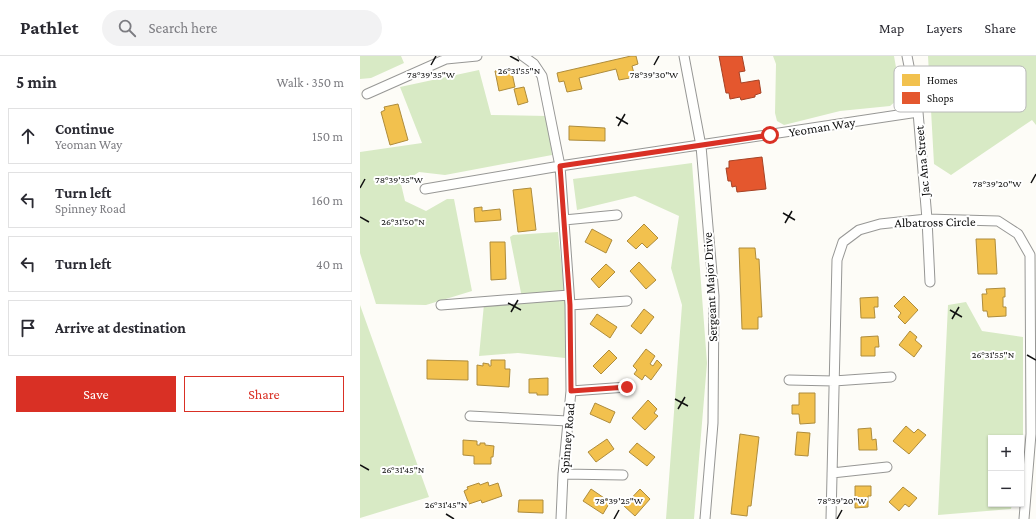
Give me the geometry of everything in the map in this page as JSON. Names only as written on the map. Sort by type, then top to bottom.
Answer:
[{"type":"street","points":[[367,94],[446,58],[477,56]]},
{"type":"street","name":"Spinney Road","points":[[523,56],[534,64],[542,76],[560,166],[570,305],[571,391],[563,474],[561,519]]},
{"type":"street","name":"Sergeant Major Drive","points":[[684,56],[701,146],[714,296],[713,423],[705,519]]},
{"type":"street","name":"Jac Ana Street","points":[[907,56],[909,66]]},
{"type":"street","name":"Yeoman Way","points":[[425,189],[560,166],[701,146],[918,112]]},
{"type":"street","name":"Jac Ana Street","points":[[918,112],[927,219],[930,282]]},
{"type":"street","points":[[564,220],[618,215]]},
{"type":"street","name":"Albatross Circle","points":[[831,519],[837,260],[843,242],[859,230],[880,224],[927,219],[998,221],[1018,234],[1030,255],[1031,434],[1024,519]]},
{"type":"street","points":[[441,305],[569,295]]},
{"type":"street","points":[[570,305],[627,301]]},
{"type":"street","points":[[789,380],[834,381],[891,377]]},
{"type":"street","points":[[571,391],[627,387]]},
{"type":"street","points":[[470,416],[568,421]]},
{"type":"street","points":[[832,473],[887,467]]},
{"type":"street","points":[[563,474],[623,476]]},
{"type":"green space","points":[[360,56],[401,56],[404,63],[371,78],[360,79]]},
{"type":"green space","points":[[773,56],[894,56],[896,66],[894,66],[894,103],[890,106],[840,111],[784,125],[777,121],[775,113],[776,64]]},
{"type":"green space","points":[[928,56],[1036,56],[1036,125],[1032,120],[951,175],[934,164],[931,112],[1026,112],[1026,66],[929,66]]},
{"type":"green space","points":[[479,70],[491,115],[547,116],[552,155],[445,175],[419,172],[401,184],[405,201],[426,211],[447,199],[454,199],[472,291],[426,305],[376,304],[360,253],[360,152],[422,143],[400,87]]},
{"type":"green space","points":[[692,163],[707,363],[694,519],[666,519],[682,305],[671,268],[679,216],[635,196],[577,210],[573,179]]},
{"type":"green space","points":[[558,232],[567,316],[565,358],[518,353],[479,356],[484,304],[523,303],[510,237],[513,235]]},
{"type":"green space","points":[[966,302],[982,331],[1023,337],[1023,435],[988,435],[988,507],[1011,507],[1011,509],[938,515],[948,305]]},
{"type":"green space","points":[[360,305],[429,497],[360,518]]},
{"type":"building: Homes","points":[[636,56],[638,64],[632,66],[635,77],[619,80],[616,69],[579,78],[582,89],[567,92],[564,81],[559,82],[557,73]]},
{"type":"building: Homes","points":[[511,68],[515,87],[499,91],[495,71]]},
{"type":"building: Homes","points":[[524,87],[528,102],[518,105],[514,89]]},
{"type":"building: Homes","points":[[398,104],[408,140],[390,145],[381,112],[385,110],[384,107]]},
{"type":"building: Homes","points":[[569,126],[605,128],[605,141],[569,140]]},
{"type":"building: Homes","points":[[531,188],[536,230],[518,232],[513,190]]},
{"type":"building: Homes","points":[[482,207],[482,211],[500,209],[501,220],[475,222],[474,208]]},
{"type":"building: Homes","points":[[644,224],[658,238],[647,248],[642,243],[636,249],[627,241]]},
{"type":"building: Homes","points":[[592,229],[612,240],[606,253],[585,242]]},
{"type":"building: Homes","points":[[976,239],[995,239],[997,274],[978,274]]},
{"type":"building: Homes","points":[[490,242],[505,242],[506,279],[491,280]]},
{"type":"building: Homes","points":[[739,248],[755,248],[756,259],[759,259],[762,317],[758,317],[758,329],[742,329]]},
{"type":"building: Homes","points":[[639,262],[656,280],[646,289],[630,271]]},
{"type":"building: Homes","points":[[606,264],[615,272],[599,288],[591,279]]},
{"type":"building: Homes","points":[[1005,288],[1003,307],[1006,307],[1006,316],[988,317],[987,311],[983,311],[982,294],[987,294],[986,289]]},
{"type":"building: Homes","points":[[904,296],[918,310],[905,324],[898,317],[901,313],[894,306]]},
{"type":"building: Homes","points":[[878,297],[878,307],[874,307],[875,318],[861,318],[860,298]]},
{"type":"building: Homes","points":[[644,309],[654,317],[641,334],[631,326]]},
{"type":"building: Homes","points":[[597,314],[617,327],[610,338],[590,324]]},
{"type":"building: Homes","points":[[910,331],[917,337],[915,340],[922,346],[914,357],[899,345]]},
{"type":"building: Homes","points":[[878,336],[879,347],[875,347],[875,356],[861,356],[861,337]]},
{"type":"building: Homes","points":[[646,349],[655,356],[650,364],[653,366],[657,360],[662,365],[651,380],[645,375],[642,380],[634,374],[637,370],[633,366]]},
{"type":"building: Homes","points":[[609,350],[617,358],[601,374],[593,366]]},
{"type":"building: Homes","points":[[427,360],[468,361],[468,380],[427,379]]},
{"type":"building: Homes","points":[[491,360],[505,360],[505,369],[510,369],[509,387],[477,385],[477,365],[483,366],[483,363],[491,366]]},
{"type":"building: Homes","points":[[548,378],[548,395],[529,393],[529,379]]},
{"type":"building: Homes","points":[[799,393],[815,393],[815,423],[800,424],[799,414],[792,414],[792,405],[799,405]]},
{"type":"building: Homes","points":[[648,400],[657,409],[654,413],[658,416],[645,430],[632,418]]},
{"type":"building: Homes","points":[[595,403],[615,412],[610,423],[590,414]]},
{"type":"building: Homes","points":[[906,426],[914,433],[918,429],[926,435],[909,454],[893,441]]},
{"type":"building: Homes","points":[[871,428],[872,440],[876,439],[877,450],[859,450],[858,429]]},
{"type":"building: Homes","points":[[797,432],[810,433],[808,456],[795,455]]},
{"type":"building: Homes","points":[[740,434],[759,437],[751,506],[748,506],[747,516],[731,514]]},
{"type":"building: Homes","points":[[607,439],[614,449],[596,462],[588,452]]},
{"type":"building: Homes","points":[[463,440],[477,441],[477,445],[480,445],[480,443],[485,443],[485,445],[494,446],[491,464],[474,464],[474,456],[463,455]]},
{"type":"building: Homes","points":[[637,443],[655,457],[647,466],[629,452]]},
{"type":"building: Homes","points":[[488,482],[489,486],[498,483],[502,496],[482,503],[481,500],[469,504],[464,491],[468,489],[467,487]]},
{"type":"building: Homes","points":[[855,486],[871,486],[871,496],[868,496],[868,507],[855,508]]},
{"type":"building: Homes","points":[[903,487],[917,498],[909,507],[905,504],[899,511],[889,502]]},
{"type":"building: Homes","points":[[591,489],[610,502],[603,514],[583,501]]},
{"type":"building: Homes","points":[[640,489],[650,499],[635,516],[624,506]]},
{"type":"building: Homes","points":[[519,500],[543,500],[543,513],[518,512]]},
{"type":"building: Shops","points":[[719,56],[742,56],[745,71],[739,72],[741,83],[759,80],[761,93],[755,95],[755,97],[741,100],[740,97],[730,99],[729,93],[726,93]]},
{"type":"building: Shops","points":[[762,157],[766,189],[737,192],[736,186],[732,187],[731,181],[728,181],[726,168],[729,168],[729,161]]},
{"type":"route","points":[[627,387],[571,391],[570,305],[560,166],[770,135]]}]
